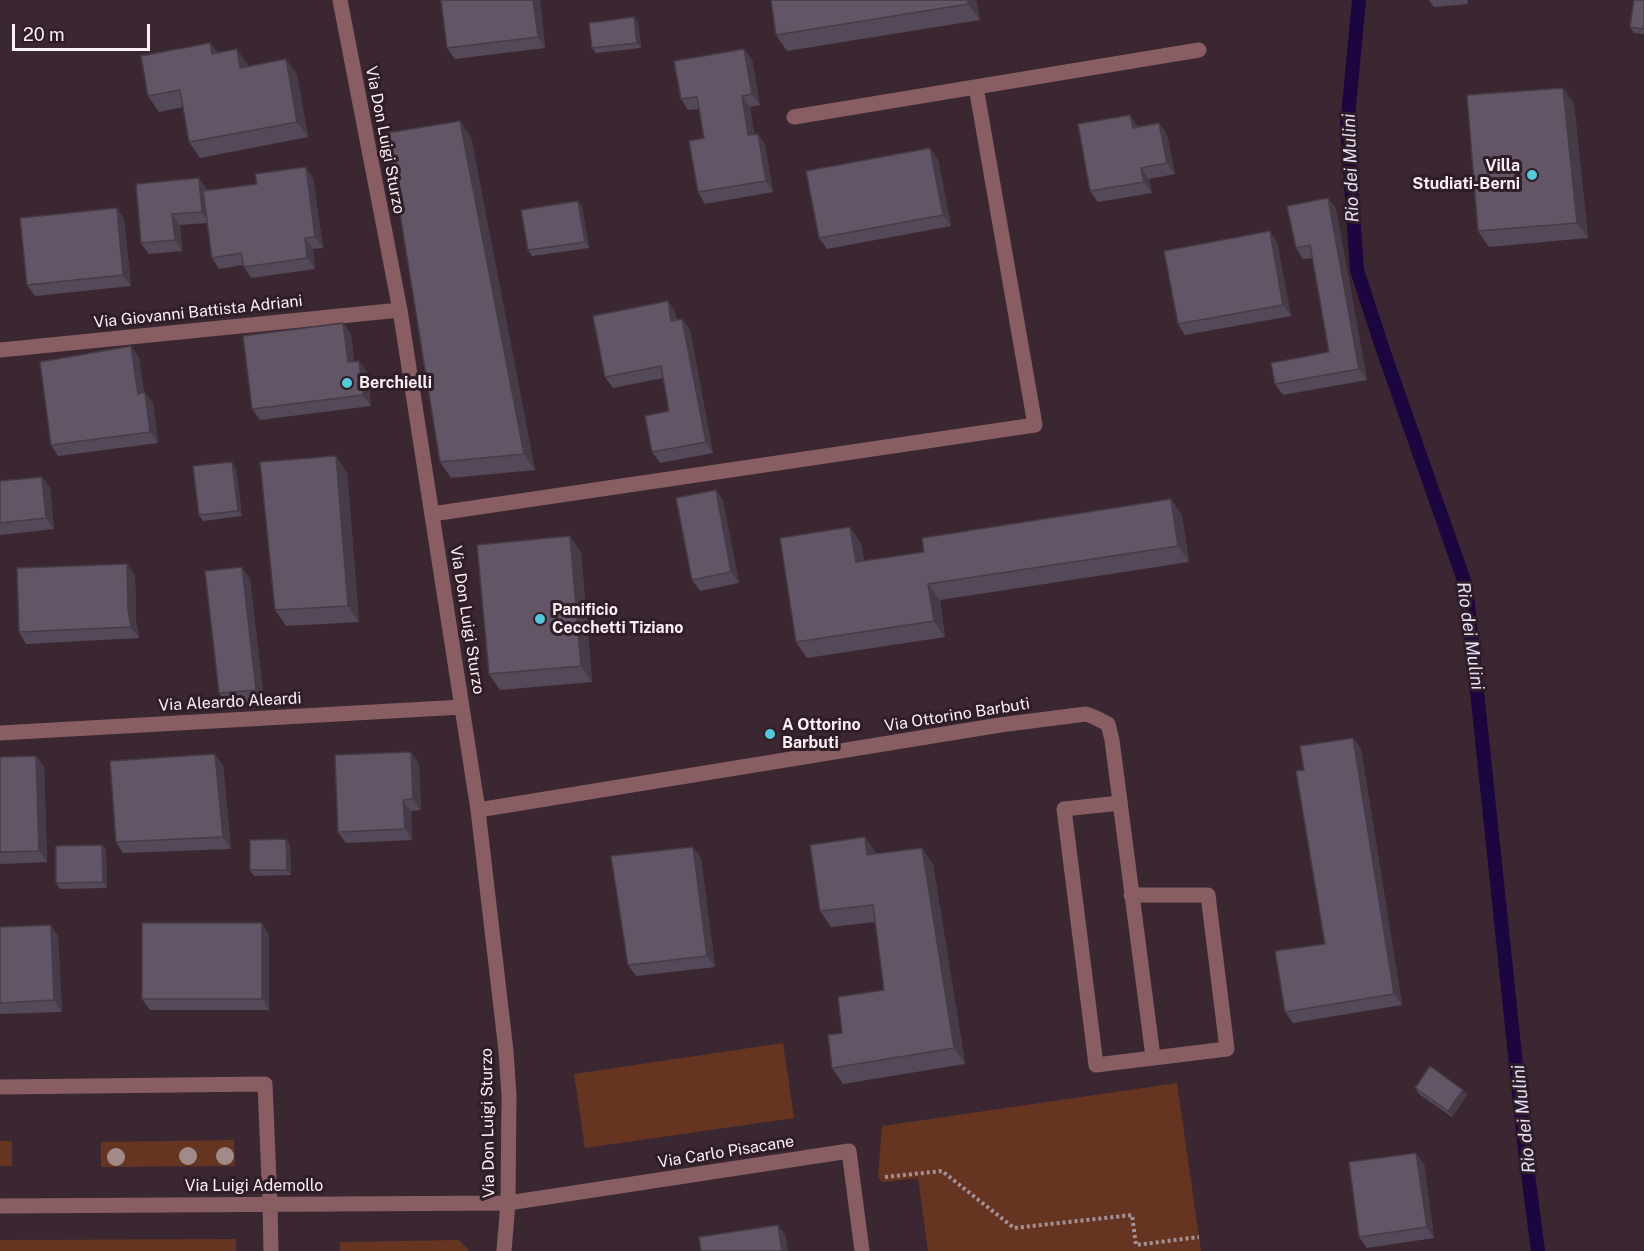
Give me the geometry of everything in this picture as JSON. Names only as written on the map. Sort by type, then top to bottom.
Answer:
[{"type":"street","name":"Via Don Luigi Sturzo","points":[[340,0],[400,310],[478,810],[508,1073],[508,1203],[504,1251]]},
{"type":"street","points":[[794,117],[1199,50]]},
{"type":"street","points":[[432,514],[1035,425],[976,87]]},
{"type":"street","name":"Via Giovanni Battista Adriani","points":[[0,350],[400,310]]},
{"type":"street","name":"Via Aleardo Aleardi","points":[[0,733],[462,707]]},
{"type":"street","name":"Via Ottorino Barbuti","points":[[478,810],[988,727],[1086,714],[1101,719],[1108,724],[1112,740],[1153,1057]]},
{"type":"street","points":[[1120,803],[1064,809],[1096,1065],[1227,1049],[1208,895],[1131,895]]},
{"type":"street","points":[[0,1087],[265,1084],[271,1251]]},
{"type":"street","name":"Via Carlo Pisacane","points":[[508,1203],[849,1151],[862,1251]]},
{"type":"street","name":"Via Luigi Ademollo","points":[[0,1206],[508,1203]]},
{"type":"path","points":[[878,1178],[942,1170],[1014,1228],[1132,1215],[1136,1245],[1199,1237]]},
{"type":"shaded area","points":[[783,1043],[794,1118],[585,1148],[574,1074]]},
{"type":"shaded area","points":[[1177,1083],[1201,1251],[928,1251],[918,1178],[883,1182],[878,1178],[882,1126]]},
{"type":"shaded area","points":[[234,1140],[235,1166],[101,1167],[101,1142]]},
{"type":"shaded area","points":[[0,1141],[12,1141],[12,1166],[0,1166]]},
{"type":"shaded area","points":[[236,1239],[236,1251],[0,1251],[0,1240]]},
{"type":"shaded area","points":[[459,1240],[468,1251],[340,1251],[340,1242]]},
{"type":"building","points":[[441,0],[533,0],[538,37],[447,48]]},
{"type":"building","points":[[771,0],[968,0],[968,4],[776,35]]},
{"type":"building","points":[[1634,0],[1644,0],[1644,29],[1630,27]]},
{"type":"building","points":[[634,17],[637,43],[592,48],[589,23]]},
{"type":"building","points":[[210,43],[212,54],[237,49],[240,68],[286,59],[297,122],[189,142],[180,90],[148,96],[141,56]]},
{"type":"building","points":[[744,49],[752,94],[742,96],[748,135],[758,134],[766,181],[698,192],[689,141],[704,138],[697,97],[681,99],[674,61]]},
{"type":"building","name":"Villa Studiati-Berni","points":[[1563,88],[1577,223],[1478,231],[1467,95]]},
{"type":"building","points":[[1130,115],[1133,128],[1159,123],[1167,163],[1141,168],[1144,182],[1090,191],[1078,124]]},
{"type":"building","points":[[460,121],[524,454],[440,462],[387,133]]},
{"type":"building","points":[[930,148],[943,215],[819,238],[806,171]]},
{"type":"building","points":[[306,167],[315,237],[305,238],[307,258],[244,267],[241,253],[212,258],[203,191],[257,184],[255,174]]},
{"type":"building","points":[[199,178],[202,212],[172,214],[175,240],[141,243],[136,184]]},
{"type":"building","points":[[1328,198],[1359,369],[1275,384],[1271,363],[1329,352],[1310,245],[1296,248],[1287,206]]},
{"type":"building","points":[[578,201],[585,242],[528,250],[521,210]]},
{"type":"building","points":[[117,208],[123,275],[27,285],[20,218]]},
{"type":"building","points":[[1270,231],[1283,305],[1178,324],[1164,251]]},
{"type":"building","points":[[668,301],[671,321],[682,319],[706,442],[652,452],[645,416],[669,411],[661,366],[605,377],[593,316]]},
{"type":"building","points":[[343,323],[348,362],[359,361],[363,395],[252,409],[243,336]]},
{"type":"building","points":[[131,346],[138,394],[145,392],[150,432],[51,445],[40,362]]},
{"type":"building","points":[[336,456],[348,606],[275,610],[260,462]]},
{"type":"building","points":[[232,462],[238,511],[199,515],[193,466]]},
{"type":"building","points":[[42,477],[46,518],[0,523],[0,481]]},
{"type":"building","points":[[716,490],[731,572],[692,580],[676,498]]},
{"type":"building","points":[[1171,499],[1178,546],[928,584],[934,621],[796,642],[780,538],[850,527],[856,562],[924,552],[922,538]]},
{"type":"building","name":"Panificio Cecchetti Tiziano","points":[[570,536],[581,666],[489,674],[477,545]]},
{"type":"building","points":[[127,564],[128,610],[131,627],[19,632],[17,568]]},
{"type":"building","points":[[242,567],[256,690],[219,693],[205,571]]},
{"type":"building","points":[[1353,738],[1394,994],[1285,1012],[1275,951],[1325,944],[1296,771],[1304,770],[1300,746]]},
{"type":"building","points":[[411,752],[413,799],[403,800],[405,829],[338,832],[335,755]]},
{"type":"building","points":[[215,754],[223,837],[116,842],[110,761]]},
{"type":"building","points":[[36,756],[39,851],[0,852],[0,757]]},
{"type":"building","points":[[865,837],[867,855],[922,848],[954,1048],[832,1068],[828,1035],[842,1033],[838,997],[884,990],[873,905],[820,911],[810,845]]},
{"type":"building","points":[[286,839],[287,870],[250,870],[250,840]]},
{"type":"building","points":[[102,845],[103,882],[56,883],[56,846]]},
{"type":"building","points":[[693,847],[707,956],[628,965],[611,856]]},
{"type":"building","points":[[142,923],[262,923],[262,999],[142,999]]},
{"type":"building","points":[[51,925],[54,1000],[0,1003],[0,927]]},
{"type":"building","points":[[1430,1066],[1463,1090],[1448,1111],[1415,1088]]},
{"type":"building","points":[[1416,1153],[1427,1227],[1359,1237],[1349,1162]]},
{"type":"building","points":[[778,1225],[782,1251],[701,1251],[699,1237]]},
{"type":"waterway","name":"Rio dei Mulini","points":[[1359,0],[1347,127],[1357,270],[1466,586],[1525,1151],[1538,1251]]},
{"type":"place","name":"Villa Studiati-Berni","points":[[1532,175]]},
{"type":"place","name":"Berchielli","points":[[347,383]]},
{"type":"place","name":"Panificio Cecchetti Tiziano","points":[[540,619]]},
{"type":"place","name":"A Ottorino Barbuti","points":[[770,734]]}]
